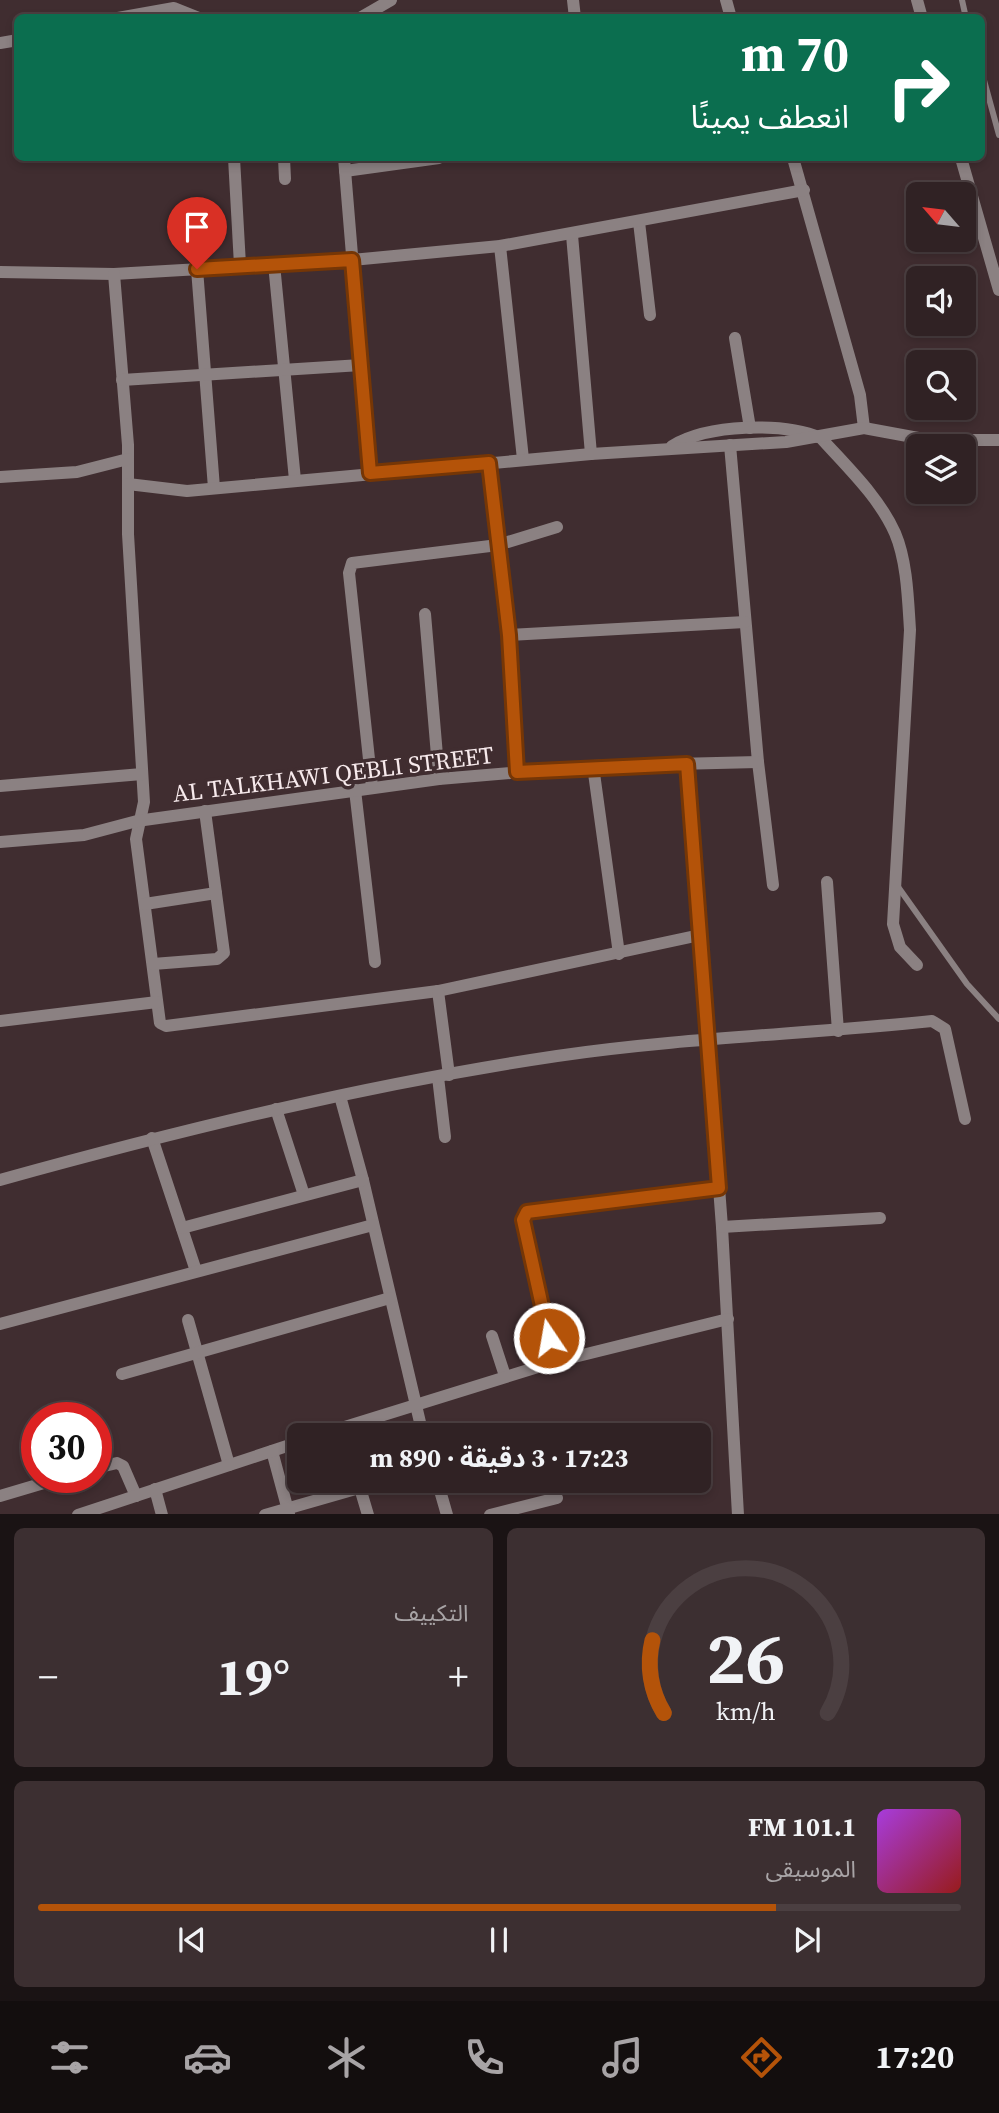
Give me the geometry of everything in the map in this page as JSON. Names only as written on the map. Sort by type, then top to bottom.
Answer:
[{"type":"street","points":[[367,14],[391,0]]},
{"type":"street","points":[[140,14],[174,8],[189,14]]},
{"type":"street","points":[[234,161],[240,265]]},
{"type":"street","points":[[284,161],[285,179]]},
{"type":"street","points":[[344,161],[370,473]]},
{"type":"street","points":[[345,171],[417,161]]},
{"type":"street","points":[[794,161],[860,395],[863,428]]},
{"type":"street","points":[[962,161],[999,290]]},
{"type":"street","points":[[0,272],[114,274],[352,260],[500,246],[572,235],[804,190]]},
{"type":"street","points":[[639,222],[650,315]]},
{"type":"street","points":[[572,235],[591,454]]},
{"type":"street","points":[[500,246],[523,459]]},
{"type":"street","points":[[274,264],[295,480]]},
{"type":"street","points":[[197,269],[214,488]]},
{"type":"street","points":[[114,274],[128,459],[128,534],[144,802],[137,821],[136,839],[158,1020],[166,1026],[438,991],[700,935]]},
{"type":"street","points":[[735,338],[750,428]]},
{"type":"street","points":[[122,380],[361,365]]},
{"type":"street","points":[[667,449],[700,434],[750,428],[791,430],[821,438],[870,494],[895,533],[906,583],[910,630],[892,924],[895,936],[908,957],[917,965]]},
{"type":"street","points":[[128,484],[166,490],[214,488],[523,459],[821,438],[863,428],[929,440],[999,440]]},
{"type":"street","points":[[730,445],[758,762],[773,885]]},
{"type":"street","points":[[0,477],[77,472],[128,459]]},
{"type":"street","points":[[489,463],[509,635],[517,772]]},
{"type":"street","points":[[372,788],[350,567],[357,560],[498,545],[557,527]]},
{"type":"street","points":[[425,614],[439,779]]},
{"type":"street","points":[[509,635],[745,622]]},
{"type":"street","name":"AL TALKHAWI QEBLI STREET","points":[[0,842],[84,835],[137,821],[439,779],[593,766],[758,762]]},
{"type":"street","points":[[687,764],[722,1227],[738,1514]]},
{"type":"street","points":[[593,766],[619,954]]},
{"type":"street","points":[[0,786],[142,774]]},
{"type":"street","points":[[355,790],[374,962]]},
{"type":"street","points":[[153,964],[221,957],[224,949],[205,811]]},
{"type":"street","points":[[827,882],[838,1031]]},
{"type":"street","points":[[145,904],[216,893]]},
{"type":"street","points":[[438,991],[445,1137]]},
{"type":"street","points":[[0,1021],[157,1002]]},
{"type":"street","points":[[0,1180],[152,1138],[276,1109],[443,1076],[561,1056],[932,1021],[945,1029],[965,1119]]},
{"type":"street","points":[[340,1096],[363,1180],[419,1423]]},
{"type":"street","points":[[276,1109],[304,1195]]},
{"type":"street","points":[[152,1138],[196,1271]]},
{"type":"street","points":[[181,1228],[363,1180]]},
{"type":"street","points":[[554,1362],[524,1215],[532,1210],[719,1188]]},
{"type":"street","points":[[722,1227],[880,1218]]},
{"type":"street","points":[[0,1324],[373,1225]]},
{"type":"street","points":[[122,1374],[390,1298]]},
{"type":"street","points":[[354,1423],[554,1362],[728,1319]]},
{"type":"street","points":[[188,1320],[229,1465]]},
{"type":"street","points":[[492,1336],[505,1376]]},
{"type":"street","points":[[78,1514],[287,1445]]},
{"type":"street","points":[[272,1451],[288,1511]]},
{"type":"street","points":[[112,1464],[123,1466],[136,1496]]},
{"type":"street","points":[[155,1489],[162,1514]]},
{"type":"street","points":[[0,1496],[21,1490]]},
{"type":"street","points":[[265,1514],[288,1511],[344,1493]]},
{"type":"street","points":[[362,1493],[368,1514]]},
{"type":"street","points":[[441,1493],[447,1514]]},
{"type":"street","points":[[490,1514],[557,1498]]},
{"type":"lane","points":[[985,84],[999,135]]},
{"type":"lane","points":[[895,882],[967,984],[999,1019]]},
{"type":"route","points":[[197,269],[352,260],[370,473],[489,463],[509,635],[517,772],[593,766],[687,764],[719,1188],[527,1212],[523,1220],[549,1338]]}]
